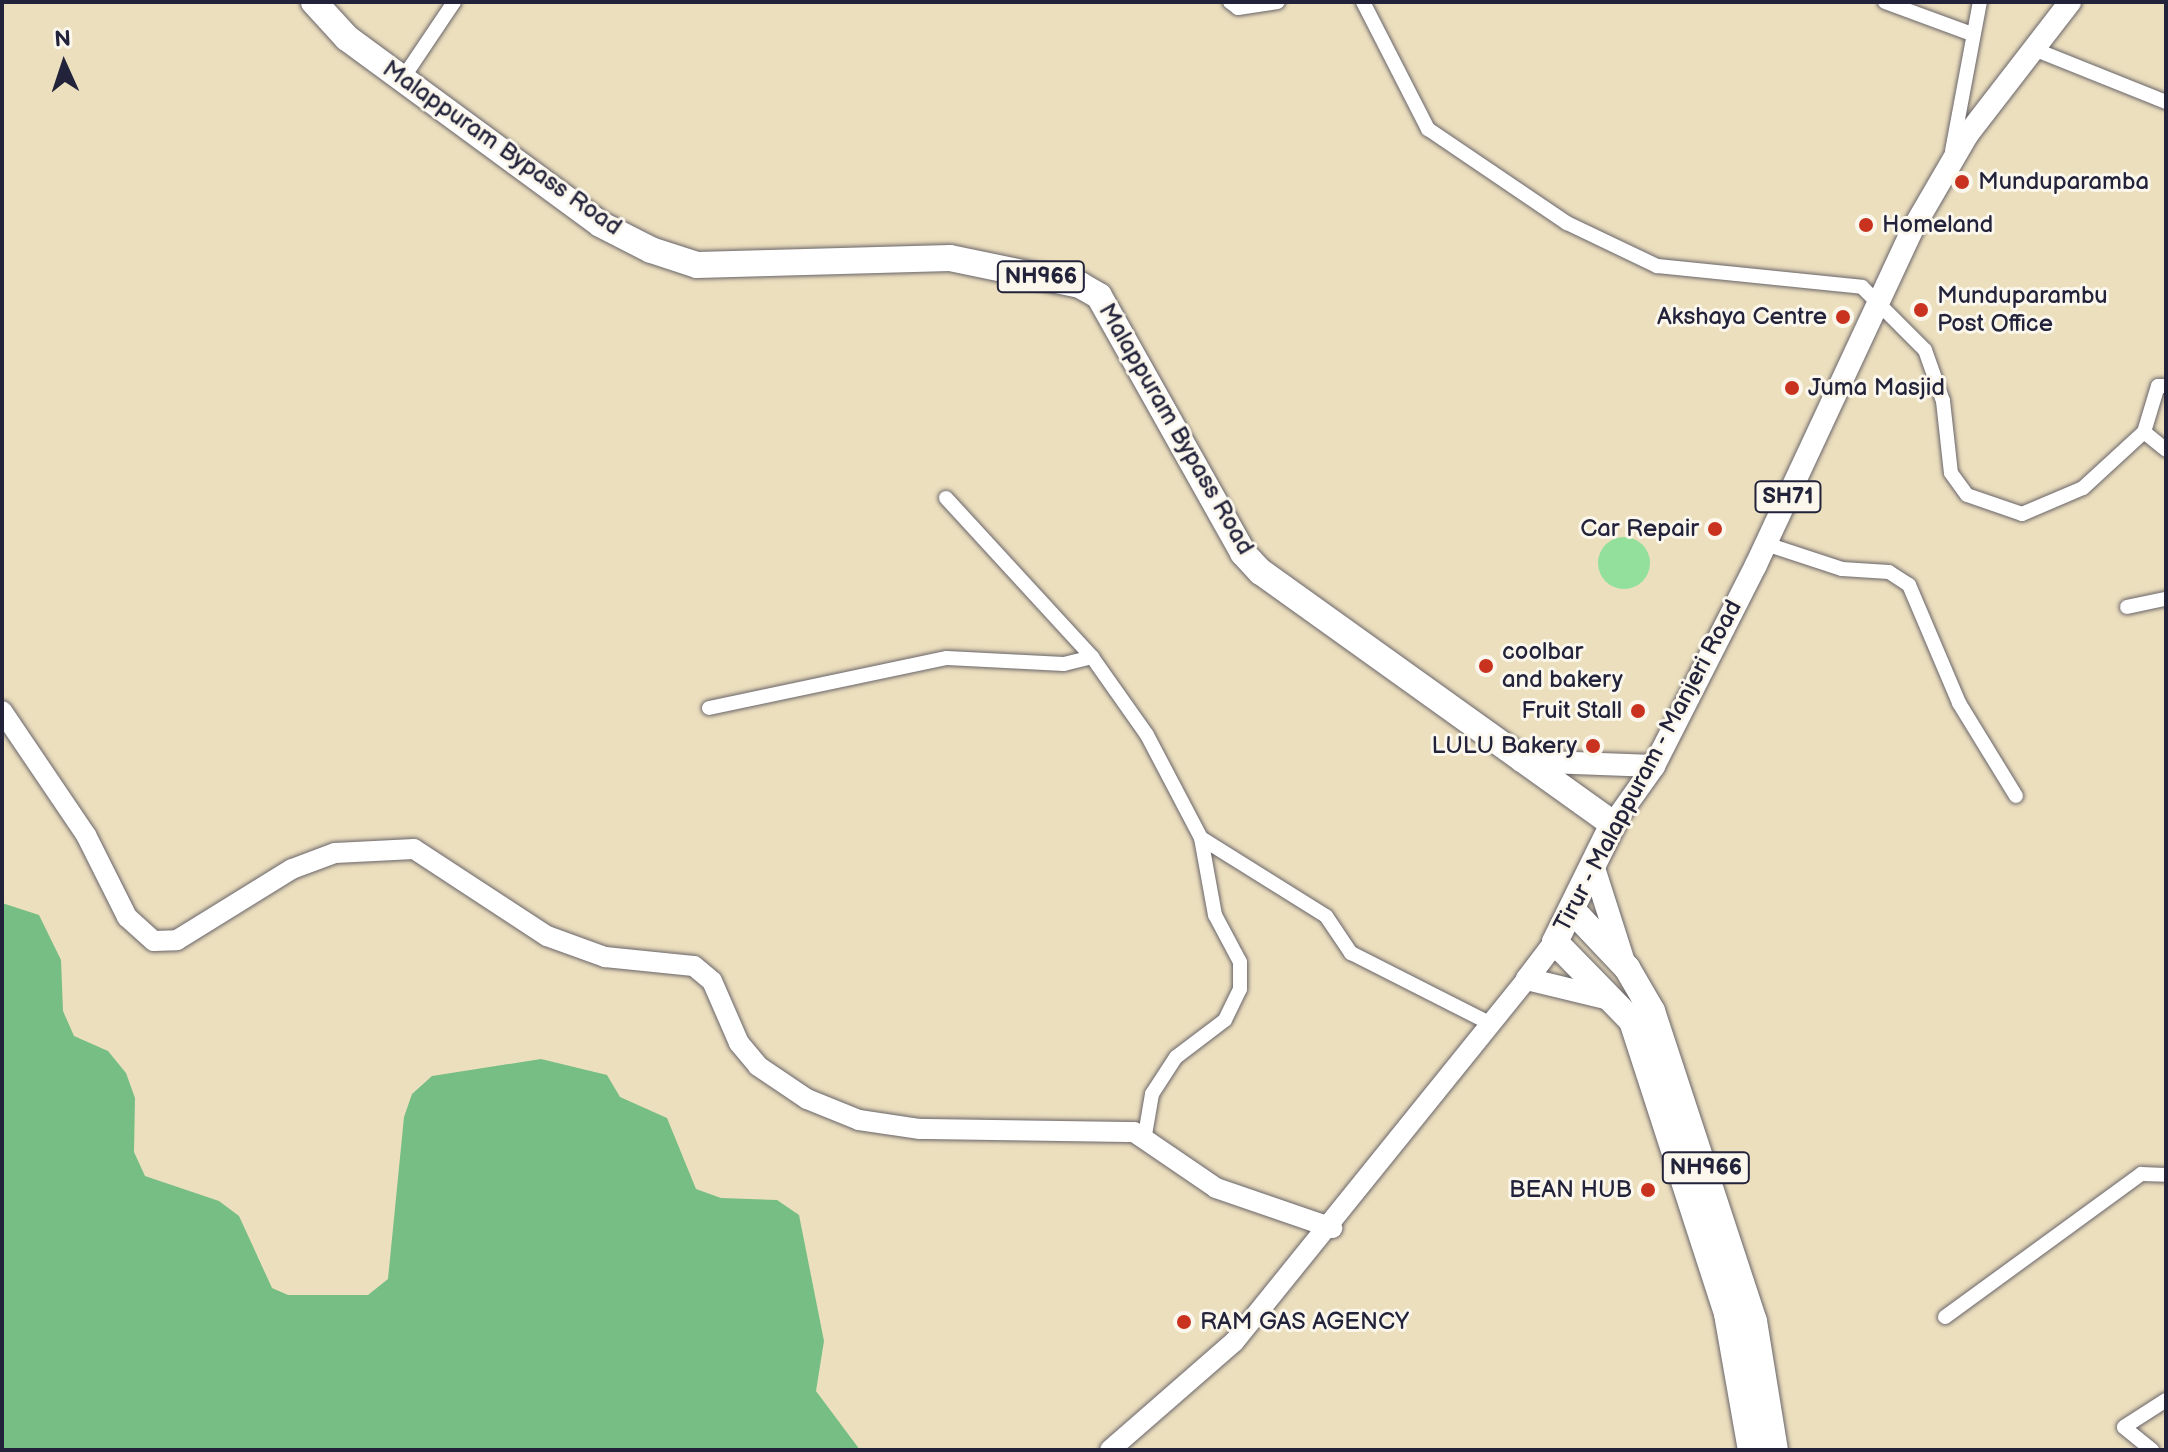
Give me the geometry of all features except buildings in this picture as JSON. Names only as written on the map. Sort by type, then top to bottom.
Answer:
[{"type":"highway","name":"Malappuram Bypass Road","points":[[314,2],[347,38],[600,224],[697,265],[950,258],[1080,285],[1099,296],[1243,553],[1520,761],[1613,824]]},
{"type":"highway","name":"Tirur - Malappuram - Manjeri Road","points":[[1555,942],[1575,913],[1613,824]]},
{"type":"highway","name":"NH966","points":[[1575,913],[1627,968],[1652,1011],[1723,1217],[1754,1321],[1775,1450]]},
{"type":"highway","name":"NH966","points":[[1555,942],[1621,1004],[1642,1048],[1727,1314],[1751,1450]]},
{"type":"main road","name":"Tirur - Malappuram - Manjeri Road","points":[[1613,824],[1654,766],[1766,544],[1875,308],[1951,162],[2070,2]]},
{"type":"main road","points":[[1520,761],[1654,766]]},
{"type":"main road","points":[[1594,868],[1627,968]]},
{"type":"main road","name":"Tirur - Malappuram - Manjeri Road","points":[[1527,979],[1555,942]]},
{"type":"main road","points":[[1527,979],[1569,984],[1621,1004]]},
{"type":"street","points":[[403,78],[454,2]]},
{"type":"street","points":[[1230,2],[1238,8],[1278,2]]},
{"type":"street","points":[[1363,2],[1428,129],[1567,223],[1657,266],[1823,280],[1862,287],[1875,308],[1925,350],[1943,401],[1951,473],[1967,495],[2022,514],[2083,488],[2144,432],[2158,386],[2166,386]]},
{"type":"street","points":[[1885,2],[1972,34]]},
{"type":"street","points":[[1951,162],[1980,2]]},
{"type":"street","points":[[2034,49],[2166,102]]},
{"type":"street","points":[[2144,432],[2166,450]]},
{"type":"street","points":[[946,498],[1092,657],[1147,735],[1201,838],[1215,915],[1240,962],[1240,989],[1225,1020],[1176,1057],[1152,1094],[1145,1135]]},
{"type":"street","points":[[1766,544],[1842,569],[1889,572],[1909,585],[1959,703],[2016,796]]},
{"type":"street","points":[[2127,607],[2166,599]]},
{"type":"street","points":[[709,708],[947,658],[1064,664],[1092,657]]},
{"type":"street","points":[[2,711],[86,835],[127,917],[154,941],[177,940],[292,869],[335,853],[414,849],[547,936],[605,957],[694,966],[712,981],[739,1043],[758,1066],[833,1109],[920,1129],[1145,1135],[1216,1188],[1332,1228]]},
{"type":"street","points":[[1201,838],[1326,916],[1351,953],[1493,1025]]},
{"type":"street","name":"Tirur - Malappuram - Manjeri Road","points":[[1110,1450],[1234,1342],[1332,1228],[1527,979]]},
{"type":"street","points":[[1945,1317],[2141,1174],[2166,1175]]},
{"type":"street","points":[[2152,1450],[2124,1427],[2166,1400]]},
{"type":"green space","points":[[1624,537],[1642,545],[1650,563],[1642,581],[1624,589],[1606,581],[1598,563],[1606,545]]},
{"type":"green space","points":[[2,903],[39,915],[61,960],[63,1011],[74,1036],[108,1051],[126,1073],[135,1098],[134,1152],[145,1176],[219,1201],[239,1216],[272,1288],[288,1295],[368,1295],[388,1279],[404,1117],[412,1094],[432,1076],[541,1059],[607,1075],[620,1097],[667,1118],[696,1189],[721,1198],[777,1200],[799,1215],[824,1341],[816,1391],[860,1450],[2,1450]]},
{"type":"place","name":"Munduparamba","points":[[1962,182]]},
{"type":"place","name":"Homeland","points":[[1866,225]]},
{"type":"place","name":"Munduparambu Post Office","points":[[1921,310]]},
{"type":"place","name":"Akshaya Centre","points":[[1843,317]]},
{"type":"place","name":"Juma Masjid","points":[[1792,388]]},
{"type":"place","name":"Car Repair","points":[[1715,529]]},
{"type":"place","name":"coolbar and bakery","points":[[1486,666]]},
{"type":"place","name":"Fruit Stall","points":[[1638,711]]},
{"type":"place","name":"LULU Bakery","points":[[1593,746]]},
{"type":"place","name":"BEAN HUB","points":[[1648,1190]]},
{"type":"place","name":"RAM GAS AGENCY","points":[[1184,1322]]}]
